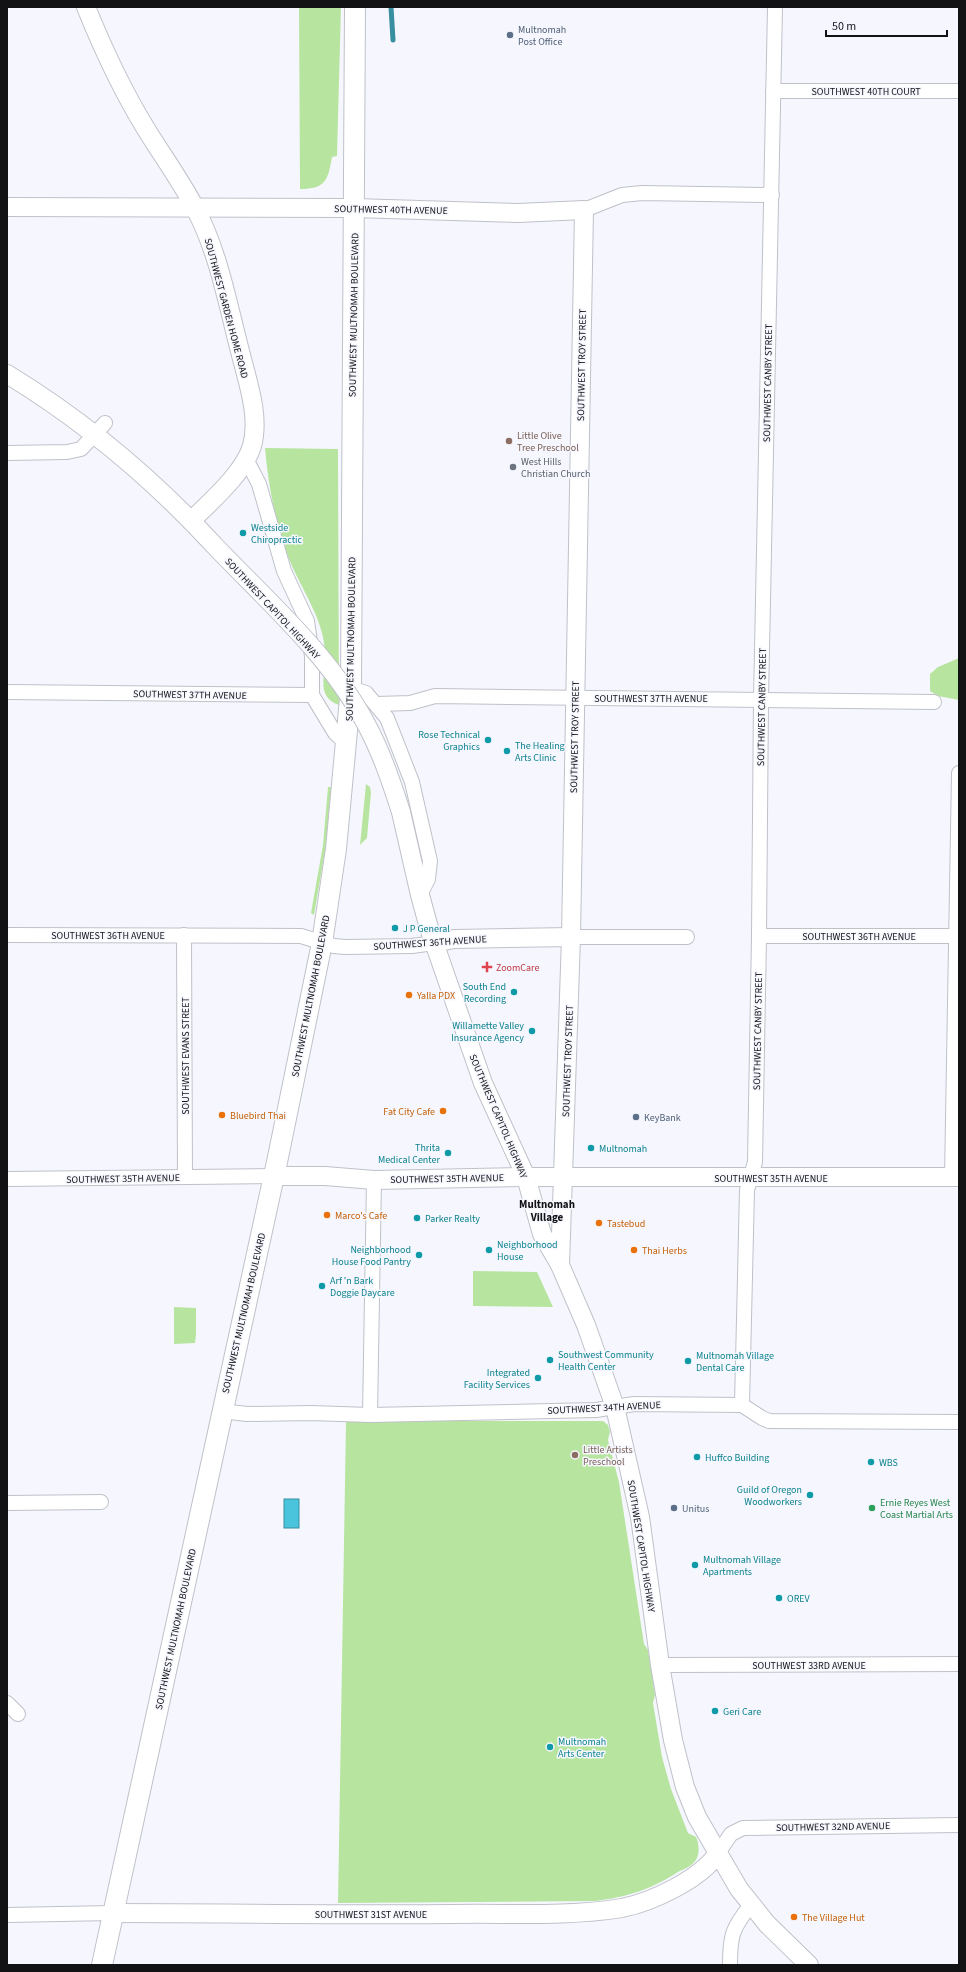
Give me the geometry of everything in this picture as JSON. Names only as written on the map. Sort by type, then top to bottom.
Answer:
[{"type":"main road","name":"SOUTHWEST MULTNOMAH BOULEVARD","points":[[102,1965],[221,1412],[274,1176],[322,943],[336,849],[347,744],[351,688],[355,7]]},
{"type":"street","name":"SOUTHWEST GARDEN HOME ROAD","points":[[86,7],[115,76],[146,130],[195,208],[209,238],[250,394],[255,421],[255,432],[251,449],[246,459],[234,475],[191,521]]},
{"type":"street","name":"SOUTHWEST CANBY STREET","points":[[742,1405],[747,1190],[752,1178],[755,1162],[759,936],[760,699],[775,7]]},
{"type":"street","name":"SOUTHWEST 40TH COURT","points":[[773,91],[959,91]]},
{"type":"street","name":"SOUTHWEST 40TH AVENUE","points":[[7,206],[354,208],[518,213],[584,210],[612,198],[642,193],[772,195]]},
{"type":"street","name":"SOUTHWEST TROY STREET","points":[[560,1265],[570,936],[584,210]]},
{"type":"street","name":"SOUTHWEST CAPITOL HIGHWAY","points":[[7,374],[58,406],[101,429],[303,638],[340,683],[365,722],[379,750],[390,778],[401,812],[420,895],[434,943],[483,1083],[526,1177],[542,1234],[560,1265],[586,1325],[615,1407],[640,1517],[660,1665],[673,1740],[685,1787],[697,1817],[751,1905],[809,1965]]},
{"type":"street","points":[[7,453],[76,451],[81,449],[101,429]]},
{"type":"street","points":[[246,459],[259,484],[284,571],[307,621],[312,656],[312,695],[335,734],[347,744]]},
{"type":"street","points":[[351,688],[366,693],[387,718],[412,782],[430,860],[428,879],[420,895]]},
{"type":"street","name":"SOUTHWEST 37TH AVENUE","points":[[7,692],[312,695]]},
{"type":"street","name":"SOUTHWEST 37TH AVENUE","points":[[376,704],[410,703],[435,696],[934,702]]},
{"type":"street","points":[[956,1177],[959,773]]},
{"type":"street","name":"SOUTHWEST 36TH AVENUE","points":[[7,935],[301,936],[334,946],[360,947],[412,946],[454,939],[570,936],[687,936]]},
{"type":"street","name":"SOUTHWEST EVANS STREET","points":[[184,935],[185,1177]]},
{"type":"street","name":"SOUTHWEST 36TH AVENUE","points":[[759,936],[958,936]]},
{"type":"street","name":"SOUTHWEST 35TH AVENUE","points":[[7,1179],[274,1176],[326,1176],[374,1180],[526,1177],[956,1177]]},
{"type":"street","points":[[370,1414],[374,1180]]},
{"type":"street","name":"SOUTHWEST 34TH AVENUE","points":[[221,1412],[247,1414],[370,1414],[596,1410],[634,1404],[742,1405]]},
{"type":"street","points":[[742,1405],[769,1421],[959,1422]]},
{"type":"street","points":[[7,1503],[101,1502]]},
{"type":"street","name":"SOUTHWEST 33RD AVENUE","points":[[660,1665],[959,1664]]},
{"type":"street","points":[[7,1703],[18,1714]]},
{"type":"street","name":"SOUTHWEST 32ND AVENUE","points":[[718,1853],[731,1834],[743,1828],[959,1825]]},
{"type":"street","name":"SOUTHWEST 31ST AVENUE","points":[[7,1915],[113,1913],[401,1914],[592,1911],[633,1905],[662,1894],[707,1867],[718,1853]]},
{"type":"street","points":[[730,1965],[731,1938],[733,1929],[751,1905]]},
{"type":"green space","points":[[299,7],[341,7],[337,156],[332,157],[329,172],[324,182],[308,189],[300,189]]},
{"type":"green space","points":[[265,448],[338,449],[339,705],[332,701],[324,691],[325,655],[321,629],[283,543],[273,503]]},
{"type":"green space","points":[[959,658],[959,700],[938,696],[930,691],[930,674],[938,667]]},
{"type":"green space","points":[[366,784],[370,787],[371,793],[367,838],[360,845]]},
{"type":"green space","points":[[328,787],[331,787],[326,845],[314,915],[311,913],[323,845]]},
{"type":"green space","points":[[473,1271],[537,1272],[553,1307],[473,1306]]},
{"type":"green space","points":[[174,1307],[196,1308],[195,1343],[174,1344]]},
{"type":"green space","name":"Multnomah Arts Center","points":[[346,1421],[603,1421],[608,1425],[610,1432],[608,1440],[619,1482],[644,1644],[648,1650],[655,1695],[653,1703],[662,1757],[671,1789],[688,1833],[696,1837],[698,1842],[698,1854],[696,1860],[692,1864],[658,1884],[638,1892],[595,1901],[338,1903]]},
{"type":"water","points":[[284,1499],[299,1499],[299,1528],[284,1528]]},
{"type":"waterway","points":[[391,7],[393,40]]},
{"type":"place","name":"Multnomah Post Office","points":[[510,35]]},
{"type":"place","name":"Little Olive Tree Preschool","points":[[509,441]]},
{"type":"place","name":"West Hills Christian Church","points":[[513,467]]},
{"type":"place","name":"Westside Chiropractic","points":[[243,533]]},
{"type":"place","name":"Rose Technical Graphics","points":[[488,740]]},
{"type":"place","name":"The Healing Arts Clinic","points":[[507,751]]},
{"type":"place","name":"J P General","points":[[395,928]]},
{"type":"place","name":"ZoomCare","points":[[487,967]]},
{"type":"place","name":"South End Recording","points":[[514,992]]},
{"type":"place","name":"Yalla PDX","points":[[409,995]]},
{"type":"place","name":"Willamette Valley Insurance Agency","points":[[532,1031]]},
{"type":"place","name":"Fat City Cafe","points":[[443,1111]]},
{"type":"place","name":"Bluebird Thai","points":[[222,1115]]},
{"type":"place","name":"KeyBank","points":[[636,1117]]},
{"type":"place","name":"Multnomah","points":[[591,1148]]},
{"type":"place","name":"Thrita Medical Center","points":[[448,1153]]},
{"type":"place","name":"Marco's Cafe","points":[[327,1215]]},
{"type":"place","name":"Parker Realty","points":[[417,1218]]},
{"type":"place","name":"Tastebud","points":[[599,1223]]},
{"type":"place","name":"Neighborhood House","points":[[489,1250]]},
{"type":"place","name":"Thai Herbs","points":[[634,1250]]},
{"type":"place","name":"Neighborhood House Food Pantry","points":[[419,1255]]},
{"type":"place","name":"Arf 'n Bark Doggie Daycare","points":[[322,1286]]},
{"type":"place","name":"Southwest Community Health Center","points":[[550,1360]]},
{"type":"place","name":"Multnomah Village Dental Care","points":[[688,1361]]},
{"type":"place","name":"Integrated Facility Services","points":[[538,1378]]},
{"type":"place","name":"Little Artists Preschool","points":[[575,1455]]},
{"type":"place","name":"Huffco Building","points":[[697,1457]]},
{"type":"place","name":"WBS","points":[[871,1462]]},
{"type":"place","name":"Guild of Oregon Woodworkers","points":[[810,1495]]},
{"type":"place","name":"Unitus","points":[[674,1508]]},
{"type":"place","name":"Ernie Reyes West Coast Martial Arts","points":[[872,1508]]},
{"type":"place","name":"Multnomah Village Apartments","points":[[695,1565]]},
{"type":"place","name":"OREV","points":[[779,1598]]},
{"type":"place","name":"Geri Care","points":[[715,1711]]},
{"type":"place","name":"Multnomah Arts Center","points":[[550,1747]]},
{"type":"place","name":"The Village Hut","points":[[794,1917]]},
{"type":"district","name":"Multnomah Village","points":[[547,1210]]}]
